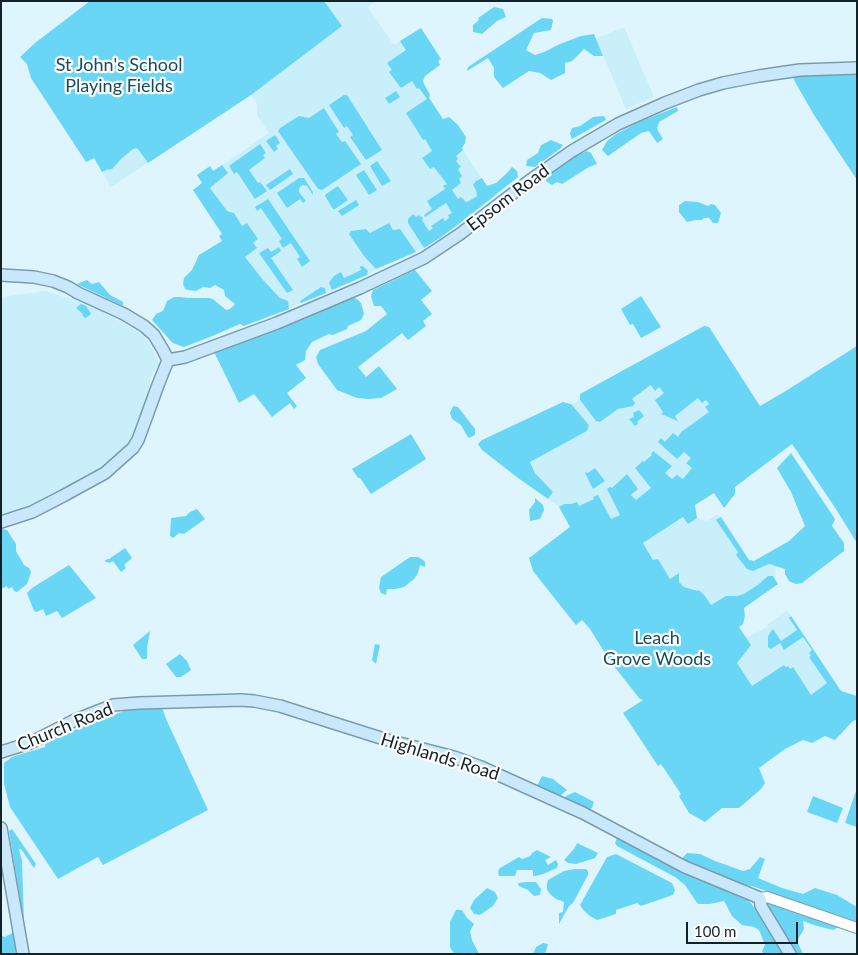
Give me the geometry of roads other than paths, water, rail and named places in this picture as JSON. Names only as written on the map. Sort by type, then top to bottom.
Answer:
[{"type":"main road","name":"Epsom Road","points":[[168,360],[184,357],[277,323],[360,288],[424,258],[460,234],[523,185],[572,151],[613,127],[664,104],[699,90],[759,76],[800,70],[857,68]]},
{"type":"main road","points":[[1,275],[34,277],[46,280],[68,287],[78,294],[101,303],[144,326],[154,335],[168,360],[138,440],[124,456],[105,473],[63,496],[32,512],[1,522]]},
{"type":"main road","points":[[1,282],[37,285],[78,294]]},
{"type":"main road","name":"Highlands Road","points":[[128,704],[241,700],[267,703],[384,739],[461,760],[498,774],[584,813],[685,867],[760,898]]},
{"type":"main road","name":"Church Road","points":[[1,752],[30,743],[75,720],[113,705],[128,704]]},
{"type":"main road","points":[[1,828],[23,954]]},
{"type":"main road","points":[[760,898],[761,906],[790,954]]},
{"type":"street","points":[[760,898],[767,897],[857,928]]},
{"type":"park label","name":"St John's School Playing Fields","points":[[119,75]]},
{"type":"park label","name":"Leach Grove Woods","points":[[657,648]]}]
